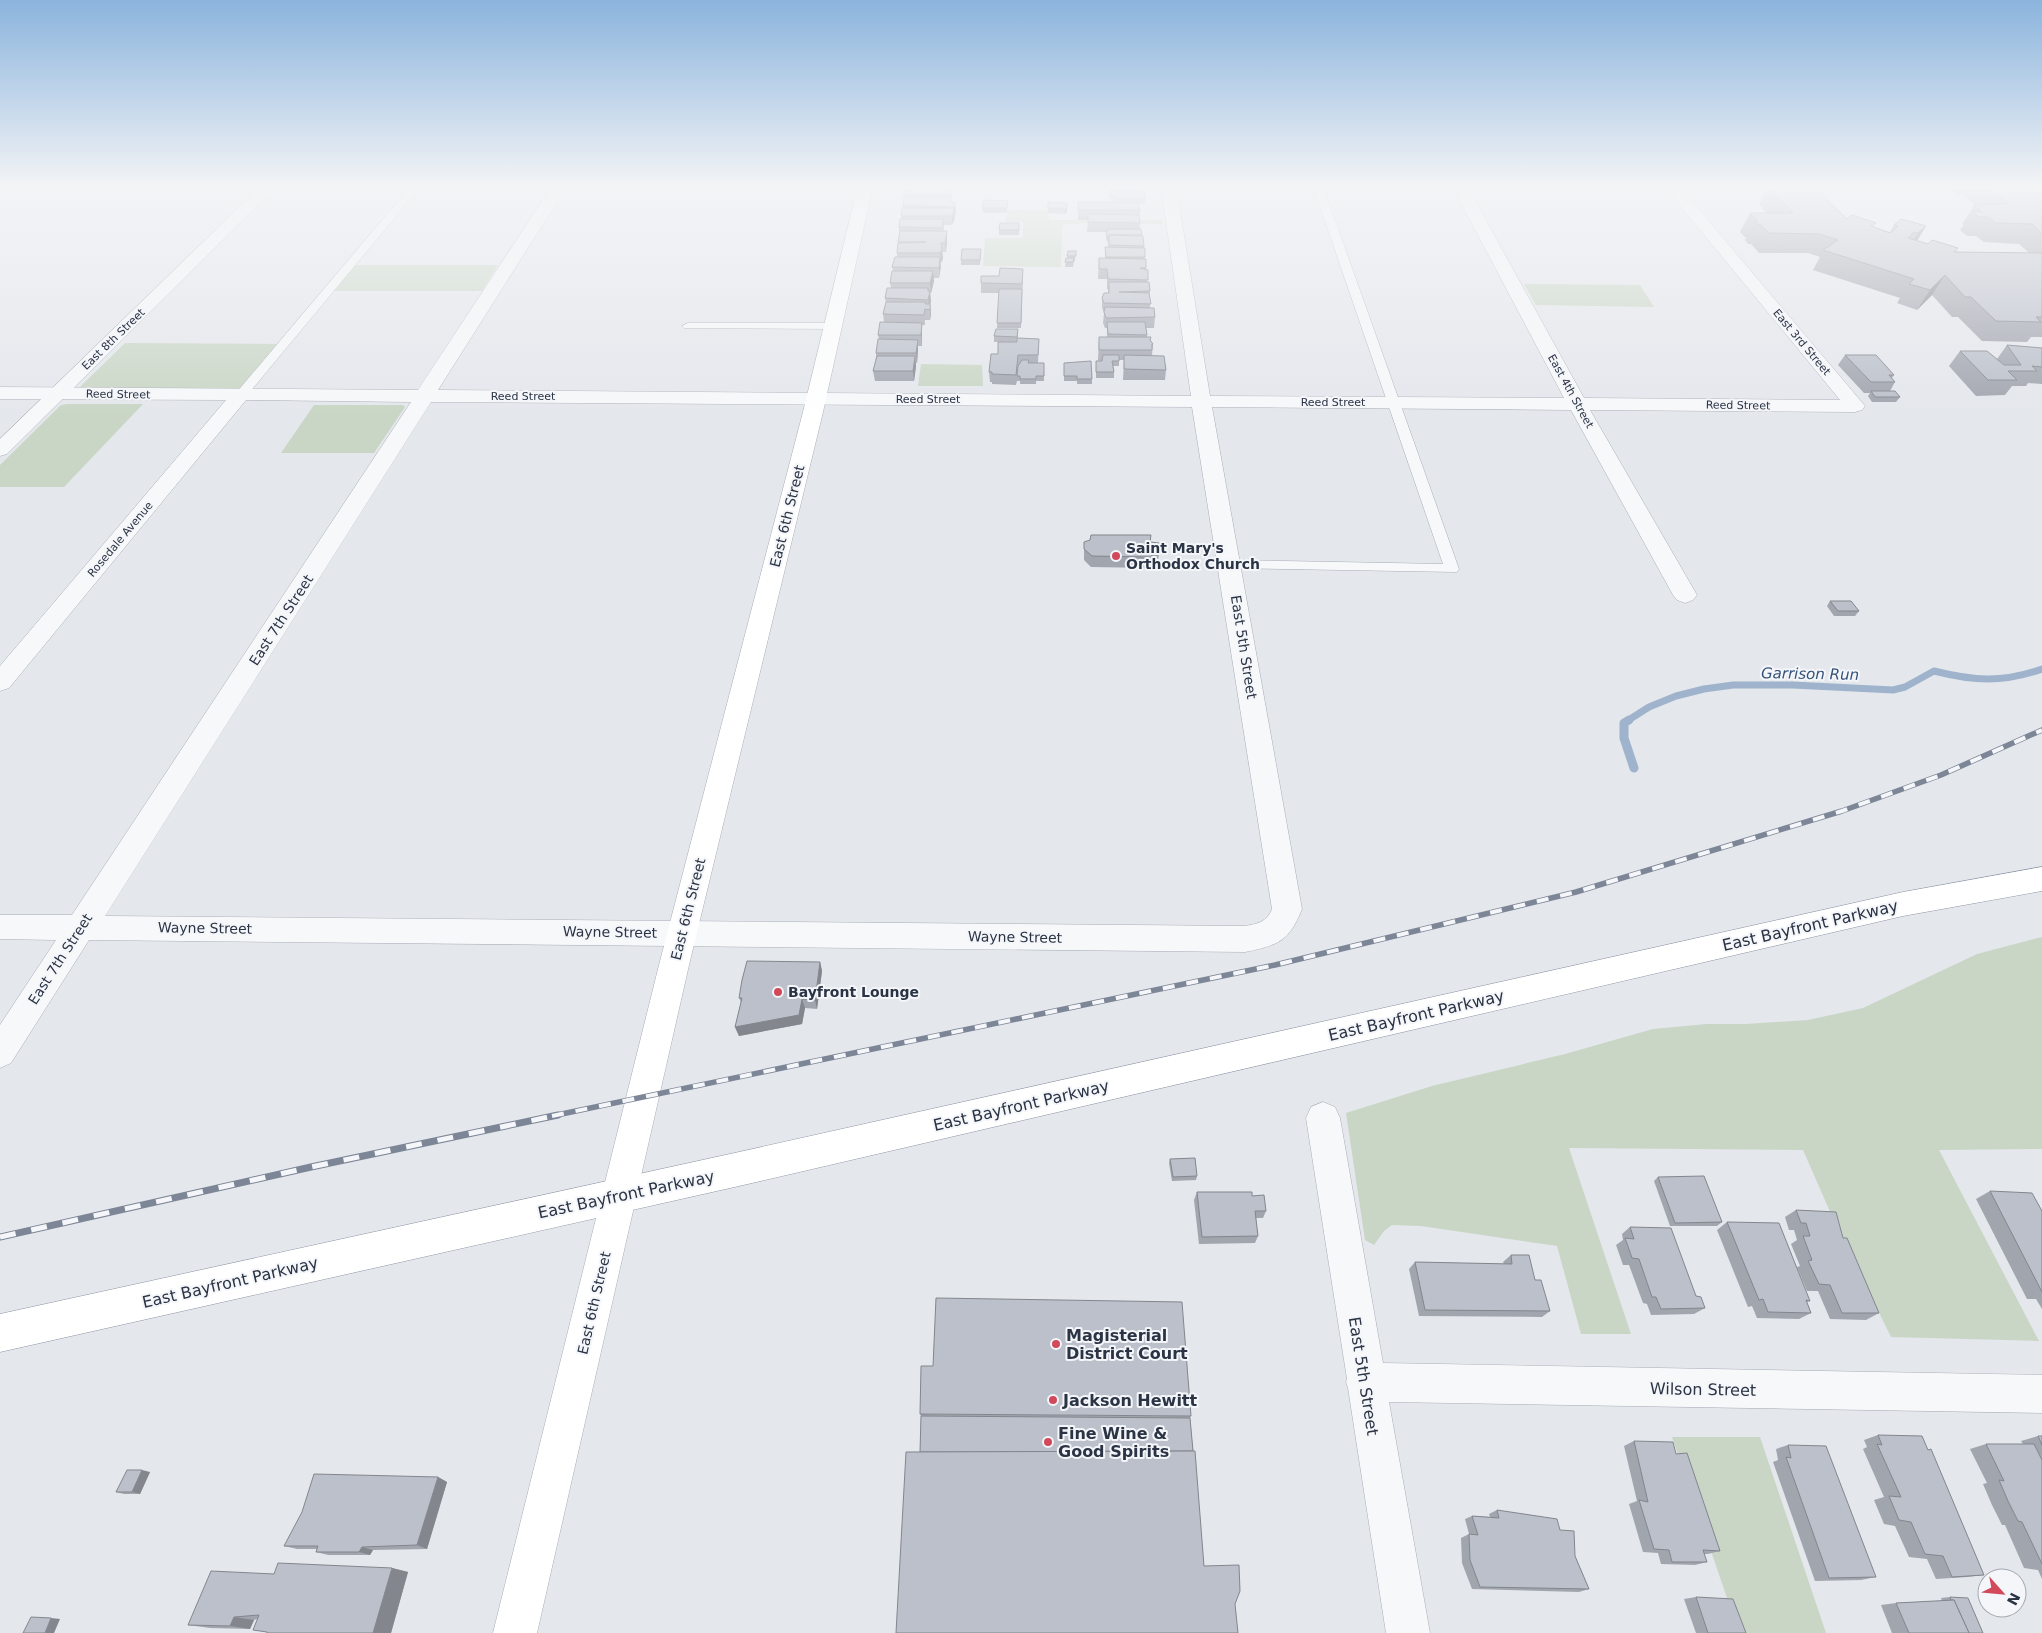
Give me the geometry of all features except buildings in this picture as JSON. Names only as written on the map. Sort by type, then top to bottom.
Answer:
[{"type":"main road","name":"East 6th Street","points":[[515,1633],[682,933],[816,398],[848,262]]},
{"type":"main road","name":"East Bayfront Parkway","points":[[0,1334],[1903,904],[2042,879]]},
{"type":"street","name":"East 8th Street","points":[[0,450],[192,262]]},
{"type":"street","name":"East 7th Street","points":[[0,1053],[511,262]]},
{"type":"street","name":"East 5th Street","points":[[1180,262],[1201,401],[1287,909],[1278,928]]},
{"type":"street","name":"East 4th Street","points":[[1500,262],[1685,595]]},
{"type":"street","name":"East 3rd Street","points":[[1735,262],[1855,406]]},
{"type":"street","name":"Reed Street","points":[[0,393],[1855,406]]},
{"type":"street","name":"Rosedale Avenue","points":[[0,682],[240,396]]},
{"type":"street","name":"Wayne Street","points":[[0,927],[81,926],[1245,939],[1262,935],[1278,928]]},
{"type":"street","name":"East 5th Street","points":[[1323,1118],[1365,1382],[1408,1633]]},
{"type":"street","name":"Wilson Street","points":[[1365,1382],[2042,1394]]},
{"type":"lane","points":[[240,396],[352,262]]},
{"type":"lane","points":[[1230,565],[1452,569],[1344,262]]},
{"type":"lane","points":[[688,326],[833,326]]},
{"type":"green space","points":[[983,262],[1061,262],[1061,267],[983,266]]},
{"type":"green space","points":[[353,265],[498,265],[482,291],[332,291]]},
{"type":"green space","points":[[1524,284],[1640,285],[1654,307],[1536,305]]},
{"type":"green space","points":[[125,343],[281,344],[241,390],[79,388]]},
{"type":"green space","points":[[921,364],[982,365],[983,386],[918,386]]},
{"type":"green space","points":[[143,404],[64,487],[0,487],[0,465],[61,405]]},
{"type":"green space","points":[[314,405],[403,405],[405,407],[374,453],[281,453]]},
{"type":"green space","points":[[2042,937],[2042,1149],[1939,1150],[2039,1341],[1891,1337],[1835,1223],[1803,1150],[1569,1148],[1631,1334],[1581,1334],[1557,1246],[1421,1226],[1392,1225],[1384,1231],[1374,1245],[1365,1240],[1346,1113],[1432,1086],[1565,1054],[1653,1029],[1707,1024],[1746,1024],[1808,1020],[1863,1008],[1977,954]]},
{"type":"green space","points":[[1672,1437],[1760,1437],[1826,1633],[1739,1633]]},
{"type":"waterway","name":"Garrison Run","points":[[1627,721],[1649,707],[1676,696],[1704,689],[1733,685],[1793,685],[1893,690],[1905,687],[1934,671],[1962,677],[1988,679],[2014,677],[2042,669]]},
{"type":"waterway","name":"Garrison Run","points":[[1629,720],[1624,723],[1624,738],[1634,768]]},
{"type":"railway","points":[[552,1116],[1275,965],[1576,892],[1842,811],[1941,775],[2042,730]]},
{"type":"railway","points":[[0,1237],[311,1167],[558,1115]]},
{"type":"place","name":"Saint Mary's Orthodox Church","points":[[1116,556]]},
{"type":"place","name":"Bayfront Lounge","points":[[778,992]]},
{"type":"place","name":"Magisterial District Court","points":[[1056,1344]]},
{"type":"place","name":"Jackson Hewitt","points":[[1053,1400]]},
{"type":"place","name":"Fine Wine & Good Spirits","points":[[1048,1442]]}]
